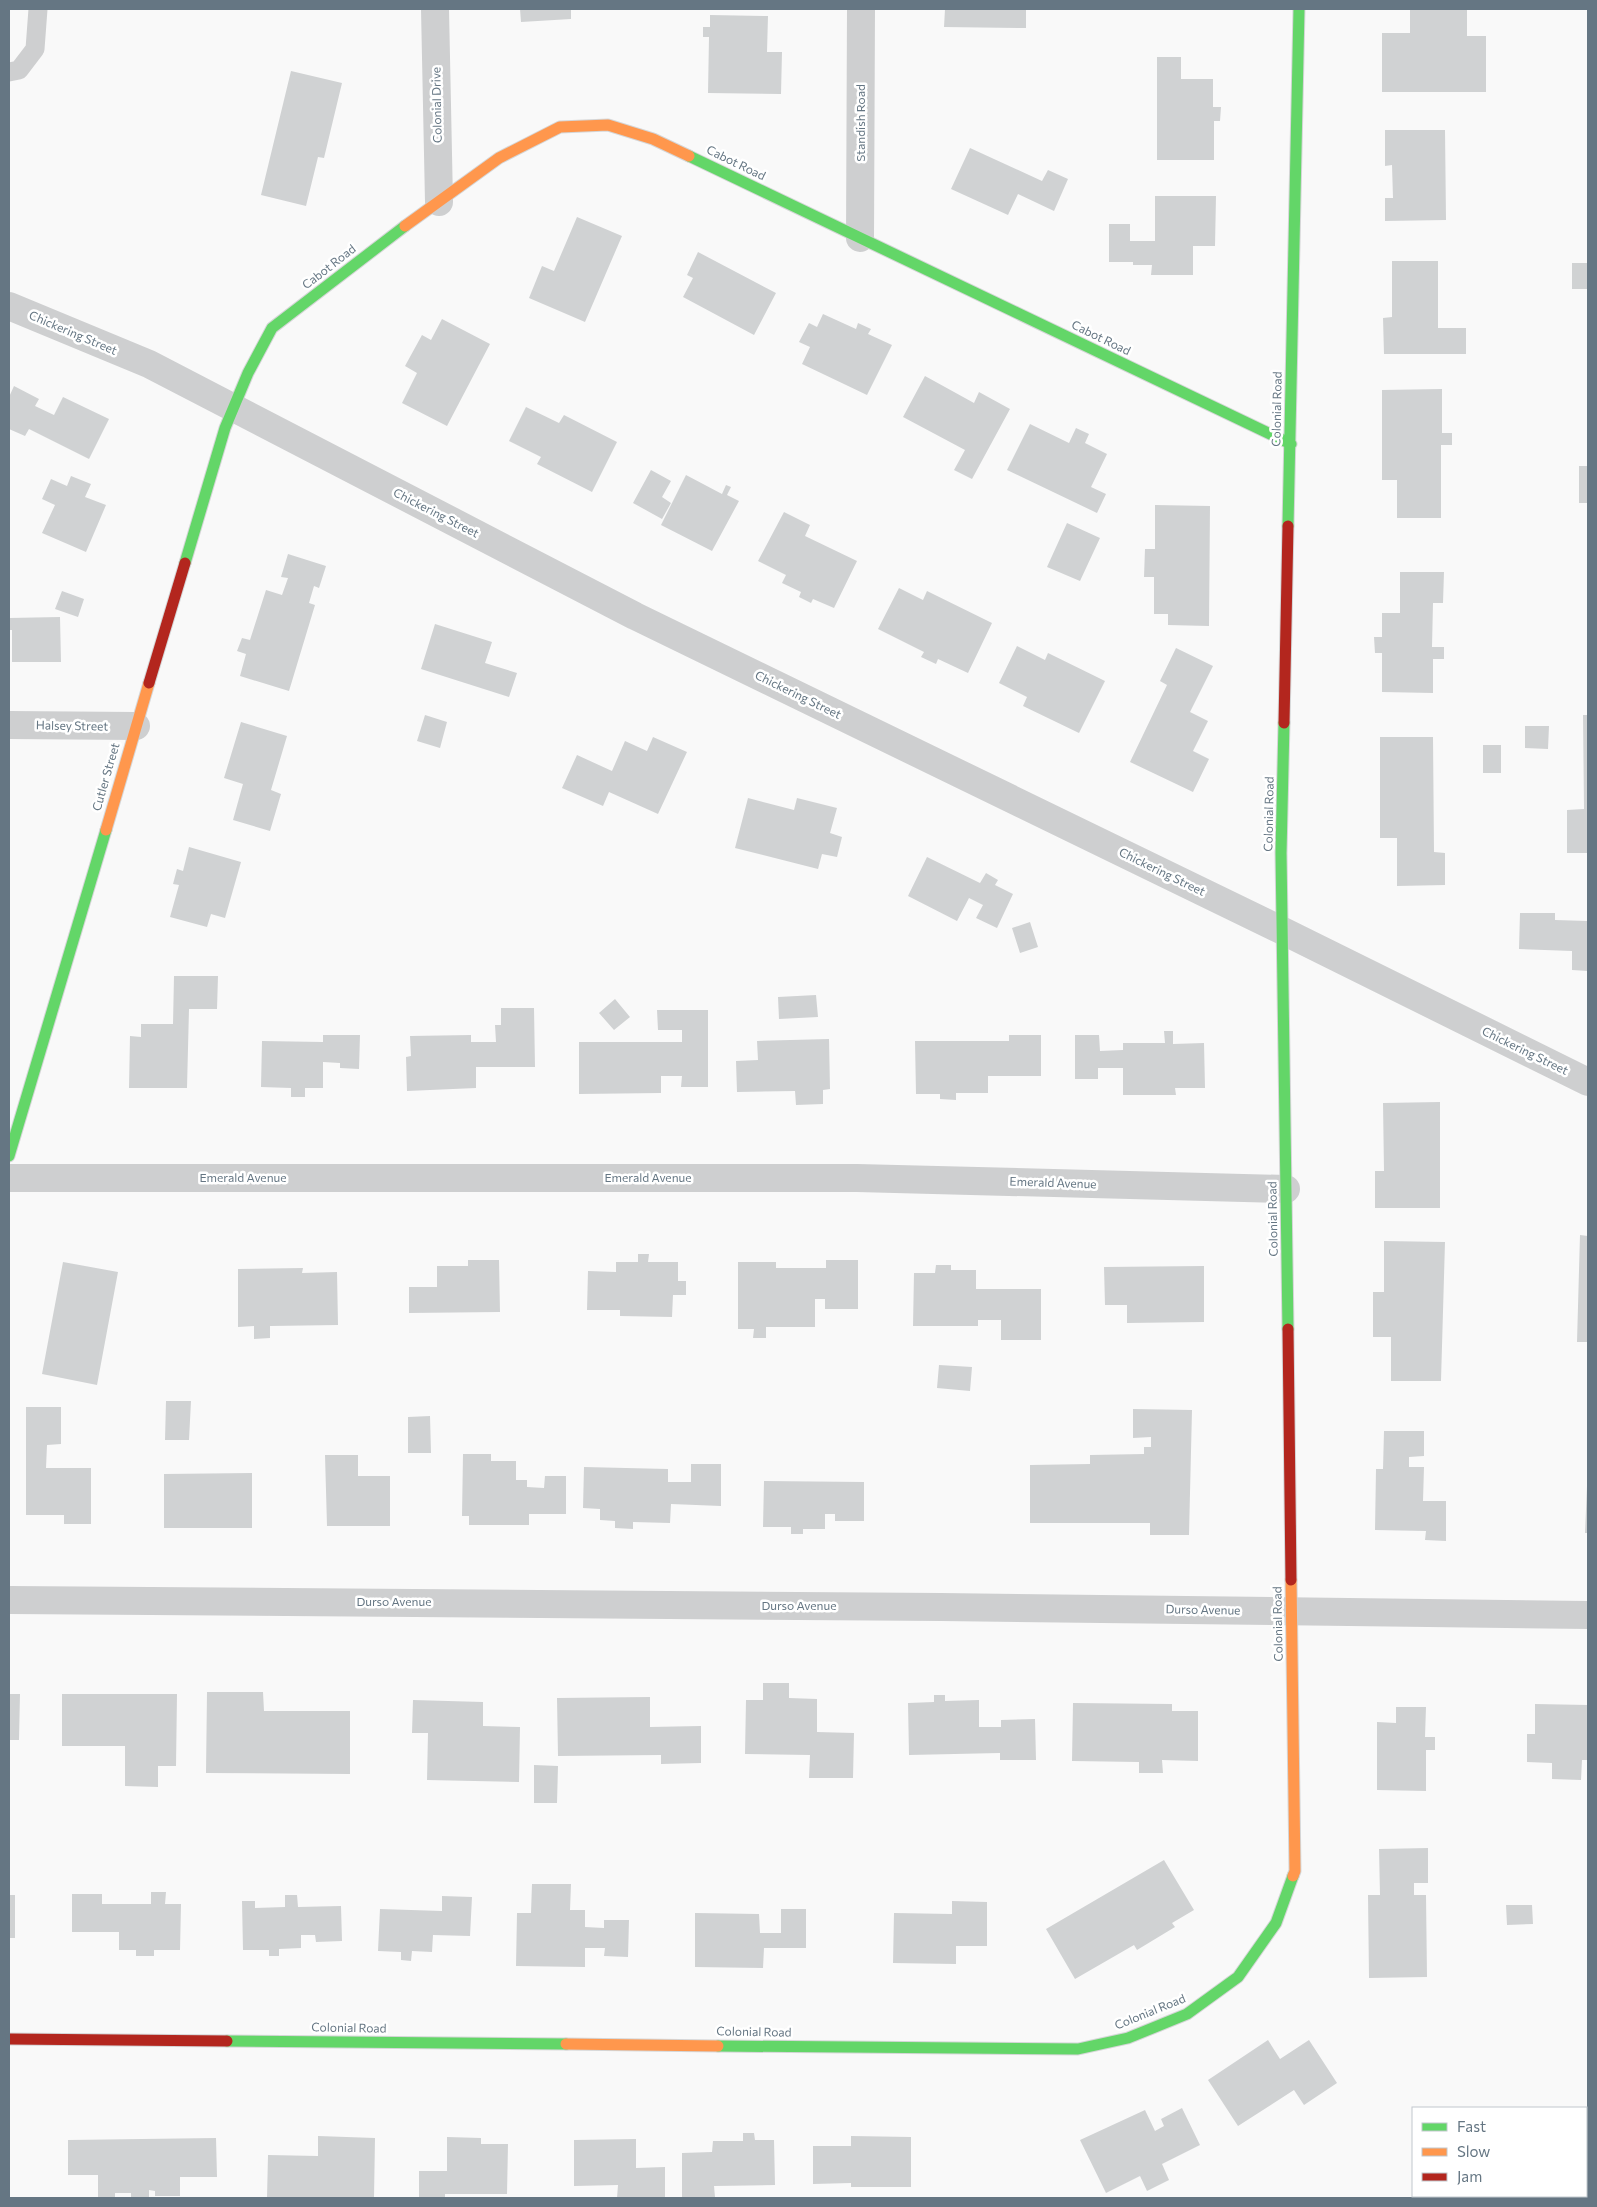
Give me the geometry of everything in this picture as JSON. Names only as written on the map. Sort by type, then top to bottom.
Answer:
[{"type":"street","name":"Colonial Drive","points":[[435,9],[439,202]]},
{"type":"street","name":"Standish Road","points":[[860,238],[861,9]]},
{"type":"street","name":"Colonial Road","points":[[9,2039],[1078,2049],[1128,2038],[1187,2014],[1238,1977],[1276,1923],[1295,1871],[1282,854],[1299,9]]},
{"type":"street","name":"Cabot Road","points":[[234,408],[248,373],[272,328],[499,158],[560,127],[608,125],[653,139],[1290,444]]},
{"type":"street","name":"Chickering Street","points":[[9,306],[149,364],[635,616],[1283,930],[1588,1082]]},
{"type":"street","name":"Cutler Street","points":[[9,1156],[225,428],[234,408]]},
{"type":"street","name":"Halsey Street","points":[[9,725],[136,726]]},
{"type":"street","name":"Emerald Avenue","points":[[9,1178],[858,1178],[1286,1190]]},
{"type":"street","name":"Durso Avenue","points":[[9,1600],[1588,1615]]},
{"type":"lane","points":[[9,72],[19,70],[35,49],[38,9]]},
{"type":"shaded area","points":[[1587,2132],[1588,2198],[1462,2198],[1587,2197]]},
{"type":"building","points":[[520,9],[571,9],[571,19],[521,22]]},
{"type":"building","points":[[945,9],[1026,9],[1026,28],[944,27]]},
{"type":"building","points":[[1410,9],[1467,9],[1467,36],[1486,36],[1486,92],[1382,92],[1382,33],[1410,33]]},
{"type":"building","points":[[710,15],[768,16],[767,52],[782,52],[781,94],[708,93],[709,37],[703,37],[703,27],[710,27]]},
{"type":"building","points":[[1157,57],[1181,57],[1181,79],[1213,79],[1213,107],[1221,107],[1220,121],[1214,121],[1214,160],[1157,160]]},
{"type":"building","points":[[291,71],[342,83],[324,158],[318,157],[306,206],[261,195]]},
{"type":"building","points":[[1385,130],[1445,130],[1446,220],[1385,221],[1385,198],[1393,198],[1392,165],[1385,166]]},
{"type":"building","points":[[970,148],[1042,181],[1048,170],[1068,179],[1054,211],[1018,194],[1008,215],[951,189]]},
{"type":"building","points":[[1155,196],[1216,196],[1215,246],[1193,246],[1193,275],[1151,275],[1152,265],[1133,265],[1133,262],[1109,262],[1109,224],[1130,224],[1130,241],[1155,241]]},
{"type":"building","points":[[577,217],[622,236],[585,322],[529,298],[542,266],[554,271]]},
{"type":"building","points":[[698,252],[776,293],[754,335],[683,297],[693,278],[687,275]]},
{"type":"building","points":[[1392,261],[1438,261],[1438,328],[1466,328],[1466,354],[1384,354],[1383,318],[1392,317]]},
{"type":"building","points":[[1572,263],[1588,263],[1588,289],[1572,289]]},
{"type":"building","points":[[823,314],[856,329],[858,323],[871,329],[868,334],[892,345],[867,395],[802,364],[810,347],[799,342],[809,323],[817,327]]},
{"type":"building","points":[[442,319],[490,344],[447,426],[402,403],[417,373],[405,366],[422,335],[431,340]]},
{"type":"building","points":[[925,376],[974,403],[979,392],[1010,409],[972,479],[954,470],[965,450],[903,417]]},
{"type":"building","points":[[14,386],[39,399],[35,406],[54,415],[63,397],[109,419],[89,459],[29,429],[25,436],[9,429],[9,397]]},
{"type":"building","points":[[1442,389],[1442,433],[1452,433],[1452,445],[1441,445],[1441,518],[1397,518],[1397,480],[1382,480],[1382,390]]},
{"type":"building","points":[[526,407],[559,423],[564,415],[617,442],[592,492],[537,464],[541,457],[509,441]]},
{"type":"building","points":[[1030,424],[1069,443],[1076,428],[1089,434],[1085,443],[1107,454],[1091,487],[1106,494],[1097,513],[1007,470]]},
{"type":"building","points":[[1579,466],[1588,466],[1588,503],[1579,503]]},
{"type":"building","points":[[651,470],[671,481],[662,497],[671,503],[662,519],[633,503]]},
{"type":"building","points":[[686,475],[722,494],[726,485],[731,487],[727,495],[739,501],[712,551],[661,525]]},
{"type":"building","points":[[71,476],[91,484],[85,497],[106,505],[86,552],[42,533],[55,505],[42,499],[51,479],[67,486]]},
{"type":"building","points":[[1155,505],[1210,506],[1209,626],[1168,625],[1168,614],[1154,614],[1154,577],[1144,577],[1145,549],[1155,549]]},
{"type":"building","points":[[784,512],[810,525],[805,536],[857,561],[834,608],[813,599],[811,603],[799,597],[801,592],[782,583],[786,575],[758,561]]},
{"type":"building","points":[[1067,523],[1100,538],[1080,581],[1047,567]]},
{"type":"building","points":[[288,554],[326,566],[319,588],[314,586],[309,603],[315,605],[289,691],[240,676],[246,654],[237,651],[242,638],[250,640],[266,590],[282,595],[288,578],[281,577]]},
{"type":"building","points":[[1400,572],[1444,572],[1443,603],[1433,603],[1432,647],[1444,647],[1444,659],[1433,659],[1433,693],[1382,692],[1382,653],[1375,653],[1374,637],[1382,637],[1382,613],[1400,613]]},
{"type":"building","points":[[899,588],[923,600],[927,591],[992,623],[968,673],[938,659],[936,664],[921,657],[924,652],[878,629]]},
{"type":"building","points":[[62,591],[84,599],[78,617],[55,609]]},
{"type":"building","points":[[60,617],[61,662],[12,662],[12,630],[9,630],[9,618]]},
{"type":"building","points":[[435,624],[492,642],[485,663],[517,673],[509,697],[421,669]]},
{"type":"building","points":[[1017,646],[1045,660],[1048,653],[1105,681],[1079,733],[1023,706],[1027,697],[999,683]]},
{"type":"building","points":[[1176,648],[1213,666],[1190,712],[1208,721],[1193,751],[1209,759],[1193,792],[1130,762],[1167,685],[1160,681]]},
{"type":"building","points":[[425,715],[447,722],[440,748],[417,741]]},
{"type":"building","points":[[1583,715],[1588,715],[1588,853],[1567,853],[1567,810],[1584,809]]},
{"type":"building","points":[[241,722],[287,736],[271,790],[281,794],[270,831],[233,820],[243,784],[224,778]]},
{"type":"building","points":[[1525,726],[1549,726],[1548,749],[1525,748]]},
{"type":"building","points":[[653,737],[687,752],[658,814],[609,792],[603,806],[562,788],[577,755],[612,771],[625,741],[647,751]]},
{"type":"building","points":[[1380,737],[1433,737],[1434,852],[1445,853],[1445,885],[1397,886],[1397,838],[1380,838]]},
{"type":"building","points":[[1483,745],[1501,745],[1501,773],[1483,773]]},
{"type":"building","points":[[748,798],[794,810],[797,798],[837,808],[830,833],[842,837],[837,857],[822,854],[818,869],[735,848]]},
{"type":"building","points":[[189,847],[241,862],[225,918],[211,914],[207,927],[170,917],[179,885],[173,884],[177,869],[183,871]]},
{"type":"building","points":[[927,857],[980,883],[986,873],[998,880],[995,885],[1013,894],[997,928],[976,918],[983,905],[969,898],[957,921],[908,896]]},
{"type":"building","points":[[1520,913],[1555,913],[1555,920],[1588,921],[1588,971],[1572,970],[1572,951],[1519,949]]},
{"type":"building","points":[[1030,922],[1038,947],[1020,953],[1012,928]]},
{"type":"building","points":[[174,976],[218,976],[217,1009],[189,1009],[187,1088],[129,1088],[130,1036],[141,1037],[141,1024],[173,1024]]},
{"type":"building","points":[[816,995],[818,1017],[779,1019],[778,997]]},
{"type":"building","points":[[615,999],[630,1017],[614,1030],[599,1013]]},
{"type":"building","points":[[501,1008],[534,1008],[535,1067],[476,1067],[476,1088],[407,1091],[406,1057],[411,1056],[410,1036],[471,1035],[471,1042],[496,1042],[495,1025],[501,1025]]},
{"type":"building","points":[[657,1010],[708,1010],[708,1087],[681,1087],[682,1076],[661,1076],[661,1093],[579,1094],[579,1042],[682,1042],[682,1030],[658,1030]]},
{"type":"building","points":[[1164,1031],[1173,1031],[1173,1044],[1204,1043],[1205,1088],[1175,1088],[1176,1095],[1123,1095],[1123,1068],[1098,1068],[1098,1079],[1075,1079],[1075,1035],[1099,1035],[1100,1051],[1123,1050],[1123,1043],[1165,1043]]},
{"type":"building","points":[[323,1035],[360,1035],[359,1069],[340,1068],[340,1063],[323,1062],[323,1088],[305,1088],[305,1097],[291,1097],[291,1088],[261,1087],[262,1041],[323,1042]]},
{"type":"building","points":[[1009,1035],[1041,1035],[1041,1076],[988,1076],[988,1093],[956,1093],[956,1100],[940,1099],[940,1094],[916,1094],[915,1041],[1009,1041]]},
{"type":"building","points":[[829,1039],[830,1089],[823,1090],[823,1104],[796,1105],[795,1091],[737,1092],[736,1061],[758,1060],[757,1041]]},
{"type":"building","points":[[1440,1102],[1440,1208],[1375,1208],[1375,1171],[1384,1171],[1383,1103]]},
{"type":"building","points":[[1580,1235],[1588,1236],[1588,1342],[1577,1342]]},
{"type":"building","points":[[1384,1241],[1445,1242],[1441,1381],[1391,1381],[1391,1337],[1373,1337],[1373,1292],[1384,1292]]},
{"type":"building","points":[[638,1254],[649,1254],[648,1262],[678,1262],[678,1281],[686,1281],[686,1295],[673,1295],[672,1317],[620,1316],[620,1310],[587,1310],[588,1271],[616,1272],[616,1262],[638,1262]]},
{"type":"building","points":[[468,1260],[499,1260],[500,1312],[409,1313],[409,1287],[437,1287],[437,1266],[468,1266]]},
{"type":"building","points":[[826,1260],[858,1260],[858,1309],[825,1309],[825,1299],[815,1299],[815,1327],[766,1327],[766,1338],[753,1338],[754,1329],[738,1329],[738,1262],[776,1262],[776,1268],[826,1268]]},
{"type":"building","points":[[63,1262],[118,1272],[97,1385],[42,1374]]},
{"type":"building","points":[[936,1265],[951,1265],[951,1270],[976,1270],[976,1289],[1041,1289],[1041,1340],[1001,1340],[1001,1320],[978,1320],[978,1326],[913,1326],[914,1273],[935,1273]]},
{"type":"building","points":[[1204,1266],[1204,1322],[1127,1323],[1127,1305],[1105,1305],[1104,1267]]},
{"type":"building","points":[[303,1268],[302,1273],[337,1272],[338,1325],[270,1326],[270,1338],[254,1339],[254,1326],[238,1327],[238,1269]]},
{"type":"building","points":[[939,1365],[972,1367],[970,1391],[937,1388]]},
{"type":"building","points":[[166,1401],[191,1401],[189,1440],[165,1440]]},
{"type":"building","points":[[26,1407],[61,1407],[61,1444],[47,1445],[46,1468],[91,1468],[91,1524],[64,1524],[64,1515],[26,1515]]},
{"type":"building","points":[[1133,1409],[1192,1410],[1189,1535],[1150,1535],[1150,1523],[1030,1523],[1030,1465],[1090,1464],[1090,1455],[1144,1454],[1144,1447],[1151,1447],[1151,1437],[1133,1438]]},
{"type":"building","points":[[430,1416],[431,1453],[408,1453],[408,1417]]},
{"type":"building","points":[[1384,1431],[1424,1431],[1424,1456],[1409,1457],[1409,1467],[1424,1467],[1423,1501],[1446,1501],[1446,1541],[1425,1540],[1426,1531],[1375,1530],[1376,1469],[1383,1469]]},
{"type":"building","points":[[463,1454],[491,1454],[491,1461],[516,1461],[516,1480],[527,1480],[527,1487],[544,1488],[545,1476],[566,1476],[566,1514],[529,1514],[529,1525],[469,1525],[469,1516],[462,1516]]},
{"type":"building","points":[[325,1455],[358,1455],[358,1476],[390,1476],[390,1526],[327,1526]]},
{"type":"building","points":[[691,1464],[721,1464],[721,1506],[671,1504],[670,1523],[633,1522],[633,1529],[615,1528],[615,1521],[600,1520],[600,1509],[583,1508],[584,1467],[668,1469],[668,1482],[691,1482]]},
{"type":"building","points":[[252,1473],[252,1528],[164,1528],[164,1474]]},
{"type":"building","points":[[764,1481],[864,1482],[864,1521],[835,1521],[835,1514],[825,1514],[825,1529],[803,1529],[803,1534],[791,1534],[791,1527],[763,1527]]},
{"type":"building","points":[[1587,1486],[1588,1533],[1585,1533]]},
{"type":"building","points":[[763,1683],[789,1683],[789,1698],[817,1699],[817,1732],[854,1733],[853,1778],[809,1778],[810,1755],[745,1754],[746,1700],[763,1700]]},
{"type":"building","points":[[207,1692],[263,1692],[264,1711],[350,1711],[350,1774],[206,1773]]},
{"type":"building","points":[[9,1694],[20,1694],[19,1740],[9,1740]]},
{"type":"building","points":[[62,1694],[177,1694],[176,1766],[158,1766],[158,1787],[125,1786],[125,1746],[62,1746]]},
{"type":"building","points":[[934,1695],[945,1695],[945,1701],[979,1700],[979,1727],[1001,1727],[1001,1720],[1035,1719],[1036,1760],[1000,1760],[1000,1753],[909,1755],[908,1703],[934,1702]]},
{"type":"building","points":[[650,1697],[650,1727],[701,1726],[701,1763],[661,1764],[661,1755],[558,1756],[557,1698]]},
{"type":"building","points":[[413,1700],[483,1702],[483,1726],[520,1727],[519,1782],[427,1780],[428,1733],[412,1733]]},
{"type":"building","points":[[1073,1703],[1172,1704],[1172,1711],[1198,1711],[1198,1761],[1162,1760],[1163,1773],[1139,1773],[1139,1762],[1072,1761]]},
{"type":"building","points":[[1535,1704],[1588,1705],[1588,1760],[1582,1760],[1581,1780],[1552,1779],[1552,1763],[1527,1762],[1527,1734],[1535,1734]]},
{"type":"building","points":[[1396,1707],[1426,1707],[1425,1737],[1435,1737],[1435,1750],[1426,1750],[1426,1791],[1377,1790],[1377,1722],[1396,1723]]},
{"type":"building","points":[[534,1765],[558,1766],[557,1803],[534,1803]]},
{"type":"building","points":[[1428,1848],[1428,1883],[1414,1883],[1414,1895],[1426,1895],[1427,1977],[1369,1978],[1368,1895],[1380,1895],[1379,1849]]},
{"type":"building","points":[[1164,1860],[1194,1910],[1172,1923],[1175,1927],[1137,1950],[1134,1945],[1075,1979],[1046,1929]]},
{"type":"building","points":[[532,1884],[571,1884],[570,1910],[585,1910],[585,1927],[604,1928],[604,1920],[629,1920],[628,1957],[604,1956],[605,1948],[585,1948],[585,1967],[516,1966],[517,1913],[531,1913]]},
{"type":"building","points":[[151,1892],[166,1892],[165,1904],[181,1904],[180,1950],[154,1950],[154,1956],[136,1956],[136,1950],[119,1950],[119,1932],[72,1932],[72,1894],[102,1894],[102,1904],[151,1904]]},
{"type":"building","points":[[9,1895],[15,1895],[15,1938],[9,1938]]},
{"type":"building","points":[[285,1895],[297,1895],[298,1907],[341,1906],[342,1941],[316,1942],[315,1935],[301,1935],[301,1948],[279,1949],[279,1956],[269,1956],[269,1950],[243,1950],[242,1901],[255,1901],[255,1908],[285,1907]]},
{"type":"building","points":[[442,1896],[472,1897],[470,1936],[433,1935],[432,1952],[412,1951],[411,1961],[401,1960],[401,1952],[378,1951],[380,1909],[442,1911]]},
{"type":"building","points":[[952,1901],[987,1902],[987,1946],[956,1946],[956,1964],[893,1963],[894,1913],[952,1914]]},
{"type":"building","points":[[1506,1905],[1532,1905],[1533,1924],[1507,1925]]},
{"type":"building","points":[[781,1909],[806,1909],[806,1948],[764,1948],[763,1968],[695,1967],[695,1913],[759,1914],[760,1933],[781,1933]]},
{"type":"building","points":[[1268,2040],[1280,2059],[1309,2040],[1337,2083],[1304,2105],[1294,2090],[1238,2126],[1208,2080]]},
{"type":"building","points":[[1182,2108],[1200,2145],[1162,2164],[1169,2180],[1147,2191],[1140,2176],[1106,2193],[1080,2140],[1145,2110],[1155,2131],[1164,2126],[1161,2119]]},
{"type":"building","points":[[743,2133],[754,2133],[755,2140],[774,2140],[775,2185],[714,2186],[715,2197],[682,2197],[682,2153],[712,2152],[713,2141],[743,2141]]},
{"type":"building","points":[[318,2136],[375,2138],[374,2198],[267,2198],[268,2155],[318,2156]]},
{"type":"building","points":[[851,2136],[911,2137],[911,2187],[851,2187],[851,2183],[813,2184],[813,2146],[851,2146]]},
{"type":"building","points":[[447,2137],[481,2138],[481,2144],[508,2144],[507,2194],[445,2194],[445,2198],[419,2198],[419,2171],[447,2171]]},
{"type":"building","points":[[216,2138],[217,2177],[180,2177],[180,2196],[155,2196],[155,2191],[149,2190],[149,2198],[131,2198],[131,2193],[115,2193],[115,2198],[98,2198],[98,2175],[68,2175],[68,2140]]},
{"type":"building","points":[[636,2139],[636,2168],[665,2167],[665,2198],[617,2198],[618,2185],[574,2186],[574,2140]]},
{"type":"traffic: fast","points":[[1288,526],[1299,9]]},
{"type":"traffic: fast","points":[[689,156],[1291,444]]},
{"type":"traffic: fast","points":[[185,563],[225,428],[248,373],[272,328],[405,226]]},
{"type":"traffic: fast","points":[[1284,723],[1281,853],[1288,1329]]},
{"type":"traffic: fast","points":[[9,1156],[106,830]]},
{"type":"traffic: fast","points":[[718,2046],[1078,2049],[1128,2038],[1187,2014],[1238,1977],[1276,1923],[1293,1876]]},
{"type":"traffic: fast","points":[[227,2041],[566,2044]]},
{"type":"traffic: slow","points":[[405,226],[499,158],[560,127],[608,125],[653,139],[689,156]]},
{"type":"traffic: slow","points":[[106,830],[149,683]]},
{"type":"traffic: slow","points":[[1291,1580],[1295,1871],[1293,1876]]},
{"type":"traffic: slow","points":[[566,2044],[718,2046]]},
{"type":"traffic: jam","points":[[1284,723],[1288,526]]},
{"type":"traffic: jam","points":[[149,683],[185,563]]},
{"type":"traffic: jam","points":[[1288,1329],[1291,1580]]},
{"type":"traffic: jam","points":[[9,2039],[227,2041]]}]
